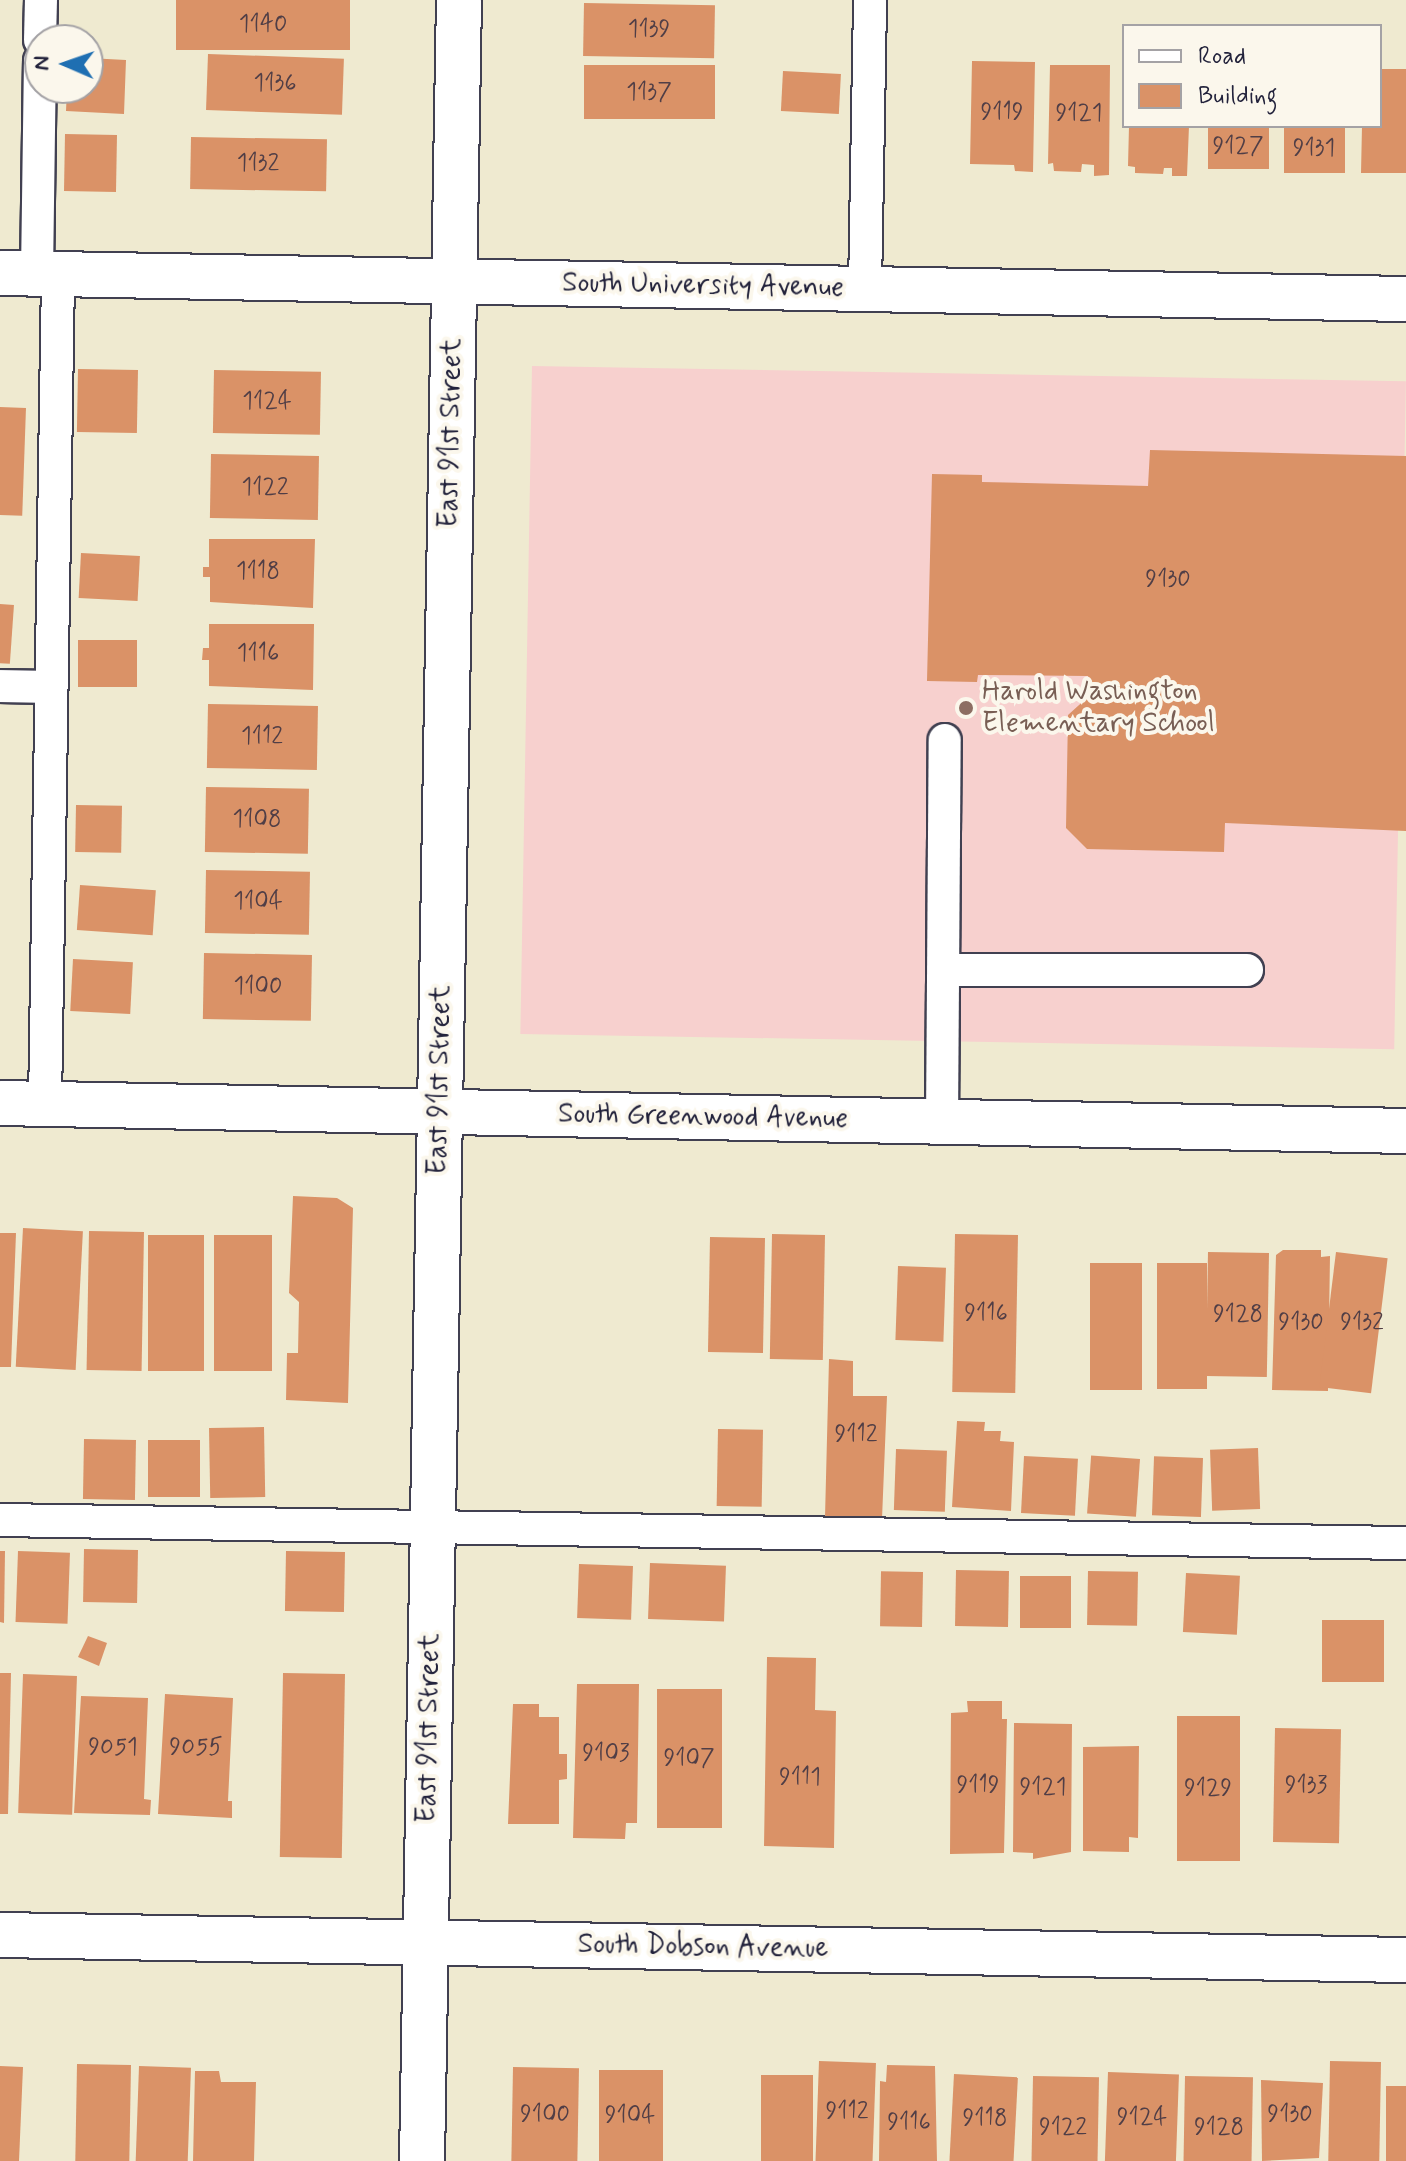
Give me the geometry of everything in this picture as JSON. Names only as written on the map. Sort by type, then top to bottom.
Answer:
[{"type":"street","name":"East 91st Street","points":[[422,2161],[459,0]]},
{"type":"street","name":"South University Avenue","points":[[31,273],[1406,299]]},
{"type":"street","name":"South Greenwood Avenue","points":[[0,1103],[1406,1131]]},
{"type":"street","name":"South Dobson Avenue","points":[[0,1935],[1406,1960]]},
{"type":"lane","points":[[40,24],[41,0]]},
{"type":"lane","points":[[865,289],[870,0]]},
{"type":"lane","points":[[38,104],[31,273],[50,687],[45,1104]]},
{"type":"lane","points":[[0,686],[50,687]]},
{"type":"lane","points":[[942,1122],[945,740]]},
{"type":"lane","points":[[944,970],[1247,970]]},
{"type":"lane","points":[[0,1520],[1406,1543]]},
{"type":"shaded area","name":"Harold Washington Elementary School","points":[[532,366],[1406,381],[1394,1049],[520,1034]]},
{"type":"building","points":[[176,0],[350,0],[350,50],[176,50]]},
{"type":"building","points":[[584,3],[715,5],[714,58],[583,56]]},
{"type":"building","points":[[208,54],[344,59],[342,115],[206,110]]},
{"type":"building","points":[[104,59],[126,60],[124,114],[66,111],[66,104],[104,104]]},
{"type":"building","points":[[972,61],[1035,62],[1033,172],[1015,171],[1014,165],[970,164]]},
{"type":"building","points":[[584,65],[715,65],[715,119],[584,119]]},
{"type":"building","points":[[1050,65],[1110,65],[1109,175],[1094,176],[1094,165],[1082,164],[1081,172],[1054,171],[1053,163],[1048,164]]},
{"type":"building","points":[[1382,69],[1406,69],[1406,173],[1361,173],[1362,128],[1382,128]]},
{"type":"building","points":[[783,71],[841,74],[839,114],[781,111]]},
{"type":"building","points":[[1129,128],[1189,128],[1187,176],[1172,176],[1172,168],[1164,168],[1163,174],[1135,173],[1135,167],[1128,166]]},
{"type":"building","points":[[1208,128],[1269,128],[1269,169],[1208,169]]},
{"type":"building","points":[[1284,128],[1345,128],[1345,173],[1284,173]]},
{"type":"building","points":[[65,134],[117,135],[116,192],[64,191]]},
{"type":"building","points":[[191,137],[327,139],[326,191],[190,189]]},
{"type":"building","points":[[78,369],[138,370],[137,433],[77,432]]},
{"type":"building","points":[[214,370],[321,372],[320,435],[213,433]]},
{"type":"building","points":[[0,407],[26,408],[22,516],[0,515]]},
{"type":"building","points":[[1150,450],[1406,456],[1406,831],[1225,823],[1224,852],[1087,849],[1066,828],[1068,715],[1089,696],[1088,676],[978,675],[977,682],[927,681],[932,474],[982,475],[982,482],[1148,486]]},
{"type":"building","points":[[211,454],[319,456],[318,520],[210,518]]},
{"type":"building","points":[[209,539],[315,539],[313,608],[210,602],[210,577],[203,577],[203,567],[209,567]]},
{"type":"building","points":[[81,553],[140,556],[138,601],[79,598]]},
{"type":"building","points":[[0,604],[14,605],[10,664],[0,663]]},
{"type":"building","points":[[209,624],[314,624],[313,690],[209,686],[209,660],[202,660],[203,648],[209,648]]},
{"type":"building","points":[[78,640],[137,640],[137,687],[78,687]]},
{"type":"building","points":[[208,704],[318,706],[317,770],[207,768]]},
{"type":"building","points":[[206,787],[309,789],[308,854],[205,852]]},
{"type":"building","points":[[76,805],[122,806],[121,853],[75,852]]},
{"type":"building","points":[[206,870],[310,872],[309,935],[205,933]]},
{"type":"building","points":[[80,885],[156,890],[153,935],[77,930]]},
{"type":"building","points":[[204,953],[312,955],[311,1021],[203,1019]]},
{"type":"building","points":[[73,959],[133,962],[130,1014],[70,1011]]},
{"type":"building","points":[[293,1196],[337,1198],[353,1208],[348,1403],[286,1400],[287,1353],[298,1353],[299,1302],[289,1293]]},
{"type":"building","points":[[23,1228],[83,1231],[76,1370],[16,1367]]},
{"type":"building","points":[[89,1231],[144,1232],[142,1371],[87,1370]]},
{"type":"building","points":[[0,1233],[16,1233],[11,1367],[0,1367]]},
{"type":"building","points":[[772,1234],[825,1235],[823,1360],[770,1359]]},
{"type":"building","points":[[955,1234],[1018,1235],[1015,1393],[952,1392]]},
{"type":"building","points":[[148,1235],[204,1235],[204,1371],[148,1371]]},
{"type":"building","points":[[214,1235],[272,1235],[272,1371],[214,1371]]},
{"type":"building","points":[[710,1237],[765,1238],[763,1353],[708,1352]]},
{"type":"building","points":[[1283,1250],[1321,1250],[1321,1257],[1330,1256],[1328,1391],[1272,1390],[1276,1255]]},
{"type":"building","points":[[1208,1252],[1269,1253],[1267,1377],[1206,1376]]},
{"type":"building","points":[[1336,1252],[1388,1258],[1371,1393],[1319,1387]]},
{"type":"building","points":[[1090,1263],[1142,1263],[1142,1390],[1090,1390]]},
{"type":"building","points":[[1157,1263],[1207,1263],[1207,1389],[1157,1389]]},
{"type":"building","points":[[898,1266],[946,1268],[943,1342],[895,1340]]},
{"type":"building","points":[[829,1359],[853,1361],[853,1396],[887,1396],[882,1519],[825,1517]]},
{"type":"building","points":[[957,1421],[985,1422],[984,1431],[1001,1431],[1000,1441],[1014,1442],[1011,1511],[952,1507]]},
{"type":"building","points":[[264,1427],[265,1497],[210,1498],[209,1428]]},
{"type":"building","points":[[718,1429],[763,1430],[762,1507],[717,1506]]},
{"type":"building","points":[[84,1439],[136,1440],[135,1500],[83,1499]]},
{"type":"building","points":[[148,1440],[200,1440],[200,1497],[148,1497]]},
{"type":"building","points":[[1258,1448],[1260,1509],[1212,1511],[1210,1450]]},
{"type":"building","points":[[896,1449],[947,1451],[945,1512],[894,1510]]},
{"type":"building","points":[[1024,1456],[1078,1459],[1075,1516],[1021,1513]]},
{"type":"building","points":[[1091,1456],[1140,1459],[1136,1517],[1087,1513]]},
{"type":"building","points":[[1154,1456],[1203,1458],[1201,1517],[1152,1515]]},
{"type":"building","points":[[84,1549],[138,1550],[137,1603],[83,1602]]},
{"type":"building","points":[[0,1551],[5,1551],[4,1623],[0,1622]]},
{"type":"building","points":[[18,1551],[70,1553],[67,1624],[16,1622]]},
{"type":"building","points":[[286,1551],[345,1552],[344,1612],[285,1611]]},
{"type":"building","points":[[650,1563],[726,1566],[724,1622],[648,1619]]},
{"type":"building","points":[[579,1564],[633,1566],[631,1620],[577,1618]]},
{"type":"building","points":[[956,1570],[1009,1571],[1008,1627],[955,1626]]},
{"type":"building","points":[[881,1571],[923,1572],[922,1627],[880,1626]]},
{"type":"building","points":[[1088,1571],[1138,1572],[1137,1626],[1087,1625]]},
{"type":"building","points":[[1186,1573],[1240,1576],[1237,1635],[1183,1632]]},
{"type":"building","points":[[1020,1576],[1071,1576],[1071,1628],[1020,1628]]},
{"type":"building","points":[[1322,1620],[1384,1620],[1384,1682],[1322,1682]]},
{"type":"building","points":[[88,1636],[107,1643],[99,1666],[78,1657]]},
{"type":"building","points":[[767,1657],[816,1658],[815,1710],[836,1711],[834,1848],[764,1846]]},
{"type":"building","points":[[0,1673],[11,1673],[8,1814],[0,1814]]},
{"type":"building","points":[[283,1673],[345,1674],[342,1858],[280,1857]]},
{"type":"building","points":[[23,1674],[77,1676],[72,1815],[18,1813]]},
{"type":"building","points":[[577,1684],[639,1684],[637,1823],[626,1823],[625,1839],[573,1838]]},
{"type":"building","points":[[657,1689],[722,1689],[722,1828],[657,1828]]},
{"type":"building","points":[[165,1694],[233,1698],[228,1801],[232,1801],[232,1818],[158,1814]]},
{"type":"building","points":[[81,1696],[148,1698],[144,1799],[151,1800],[150,1815],[74,1813]]},
{"type":"building","points":[[967,1701],[1002,1701],[1002,1719],[1007,1719],[1004,1853],[950,1854],[951,1713],[968,1712]]},
{"type":"building","points":[[513,1704],[539,1704],[539,1717],[559,1717],[559,1754],[567,1754],[567,1779],[559,1780],[559,1824],[508,1824]]},
{"type":"building","points":[[1177,1716],[1240,1716],[1240,1861],[1177,1861]]},
{"type":"building","points":[[1014,1723],[1072,1724],[1071,1852],[1033,1859],[1033,1853],[1013,1852]]},
{"type":"building","points":[[1275,1728],[1341,1729],[1339,1843],[1273,1842]]},
{"type":"building","points":[[1139,1746],[1138,1838],[1129,1837],[1129,1852],[1083,1851],[1083,1747]]},
{"type":"building","points":[[819,2061],[876,2063],[873,2161],[816,2161]]},
{"type":"building","points":[[1330,2061],[1381,2062],[1379,2161],[1328,2161]]},
{"type":"building","points":[[77,2064],[131,2065],[129,2161],[75,2161]]},
{"type":"building","points":[[887,2065],[935,2066],[937,2161],[879,2161],[880,2081],[886,2082]]},
{"type":"building","points":[[0,2066],[23,2067],[19,2161],[0,2161]]},
{"type":"building","points":[[139,2066],[191,2068],[188,2161],[136,2161]]},
{"type":"building","points":[[513,2067],[579,2068],[577,2161],[511,2161]]},
{"type":"building","points":[[599,2070],[663,2070],[663,2161],[599,2161]]},
{"type":"building","points":[[195,2071],[219,2071],[221,2082],[256,2082],[254,2161],[193,2161]]},
{"type":"building","points":[[1108,2072],[1179,2074],[1176,2161],[1105,2161]]},
{"type":"building","points":[[954,2074],[1018,2077],[1014,2161],[949,2161]]},
{"type":"building","points":[[761,2075],[813,2075],[813,2161],[761,2161]]},
{"type":"building","points":[[1033,2076],[1099,2077],[1098,2161],[1032,2161]]},
{"type":"building","points":[[1185,2076],[1253,2077],[1252,2161],[1184,2161]]},
{"type":"building","points":[[1261,2080],[1323,2083],[1319,2158],[1262,2161]]},
{"type":"building","points":[[1386,2086],[1406,2086],[1406,2161],[1386,2161]]},
{"type":"place","name":"Harold Washington Elementary School","points":[[966,708]]}]
